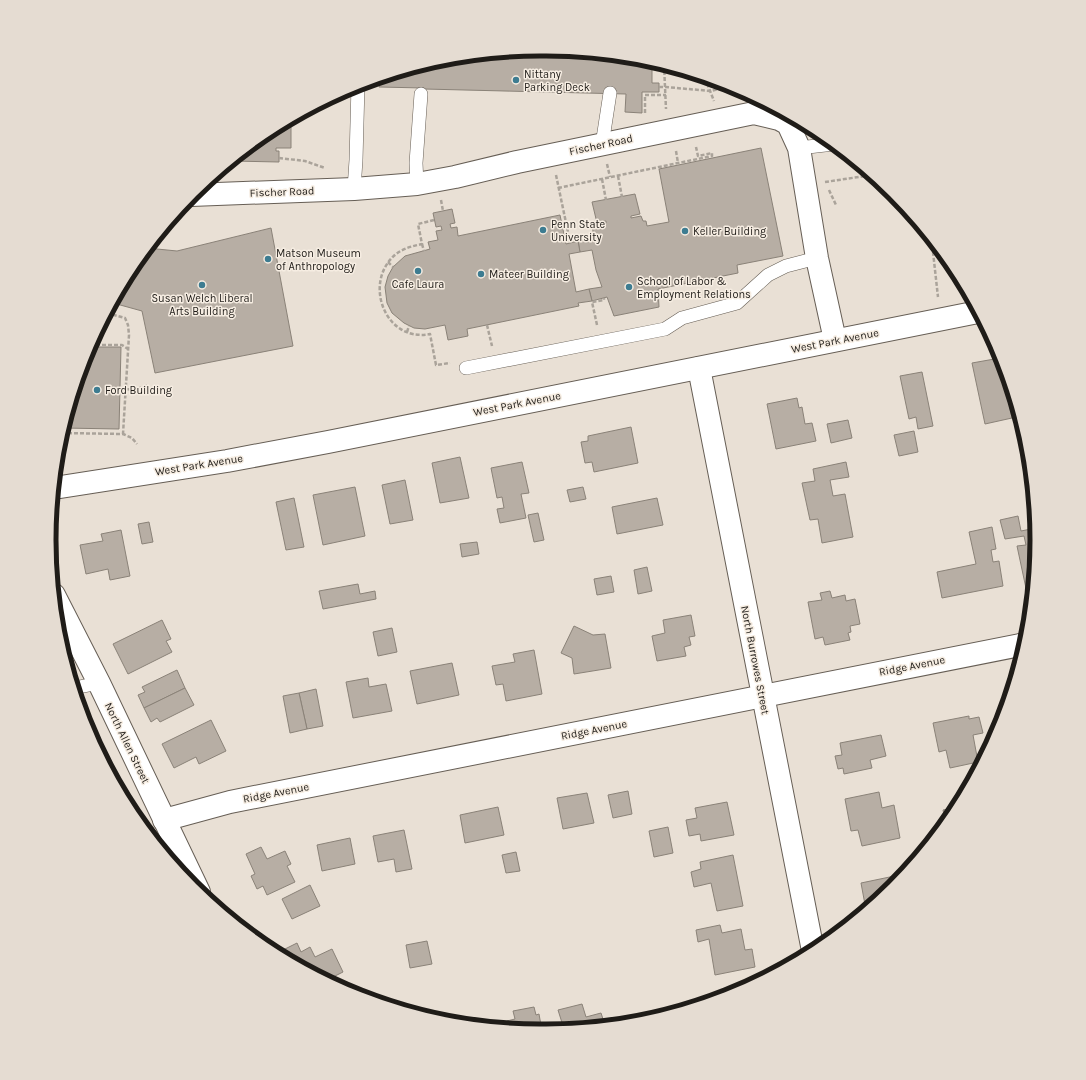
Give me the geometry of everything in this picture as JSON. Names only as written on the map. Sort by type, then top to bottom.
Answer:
[{"type":"street","name":"Fischer Road","points":[[202,195],[354,189],[417,184],[754,113],[779,119],[788,124],[799,148],[817,258],[835,340]]},
{"type":"street","name":"West Park Avenue","points":[[59,487],[235,460],[973,313]]},
{"type":"street","name":"North Burrowes Street","points":[[699,368],[812,944]]},
{"type":"street","name":"North Allen Street","points":[[61,608],[99,683],[164,820],[167,845],[178,861]]},
{"type":"street","name":"Ridge Avenue","points":[[164,820],[230,802],[1018,645]]},
{"type":"lane","points":[[354,189],[358,92]]},
{"type":"lane","points":[[417,184],[416,163],[421,94]]},
{"type":"lane","points":[[602,145],[610,94]]},
{"type":"lane","points":[[799,148],[825,145]]},
{"type":"lane","points":[[466,368],[665,329],[682,318],[737,303],[768,275],[786,266],[817,258]]},
{"type":"lane","points":[[79,687],[99,683]]},
{"type":"path","points":[[664,70],[666,110]]},
{"type":"path","points":[[708,84],[716,107]]},
{"type":"path","points":[[659,87],[665,86],[711,91],[720,89]]},
{"type":"path","points":[[645,114],[645,95],[666,95]]},
{"type":"path","points":[[558,188],[712,156],[712,153],[698,156],[696,146]]},
{"type":"path","points":[[676,152],[678,164]]},
{"type":"path","points":[[279,158],[305,161],[328,169]]},
{"type":"path","points":[[554,168],[569,237],[565,238]]},
{"type":"path","points":[[608,169],[610,177]]},
{"type":"path","points":[[618,176],[622,196]]},
{"type":"path","points":[[836,205],[825,182],[866,177]]},
{"type":"path","points":[[602,179],[606,200]]},
{"type":"path","points":[[441,200],[443,211]]},
{"type":"path","points":[[424,251],[418,224],[434,220]]},
{"type":"path","points":[[422,244],[407,248],[397,253],[388,262],[382,273],[379,287],[380,300],[384,312],[391,322],[402,330],[414,335],[430,334],[436,365],[464,360],[466,368]]},
{"type":"path","points":[[933,252],[938,297]]},
{"type":"path","points":[[388,262],[393,267]]},
{"type":"path","points":[[600,342],[592,302],[604,300],[604,298]]},
{"type":"path","points":[[112,314],[125,318],[128,325],[129,335],[123,434]]},
{"type":"path","points":[[487,325],[492,345]]},
{"type":"path","points":[[407,332],[409,326]]},
{"type":"path","points":[[97,345],[122,345],[128,349]]},
{"type":"path","points":[[126,389],[134,390],[149,385]]},
{"type":"path","points":[[68,433],[123,434],[132,438],[137,444]]},
{"type":"building","name":"Nittany Parking Deck","points":[[540,56],[578,57],[609,60],[652,68],[652,83],[659,83],[659,92],[642,92],[642,113],[625,112],[626,94],[379,87],[380,84],[384,82],[415,72],[446,65],[508,57]]},
{"type":"building","points":[[291,125],[291,148],[276,148],[276,151],[279,151],[279,162],[239,161]]},
{"type":"building","name":"Keller Building","points":[[761,148],[783,256],[737,265],[738,273],[658,289],[659,307],[614,316],[607,297],[592,301],[589,289],[602,287],[596,270],[592,250],[580,252],[578,241],[589,239],[588,237],[594,236],[592,226],[606,223],[606,221],[597,223],[592,202],[635,194],[640,214],[631,216],[631,218],[641,216],[643,221],[646,221],[647,226],[669,222],[659,169]]},
{"type":"building","name":"Mateer Building","points":[[452,209],[455,223],[450,224],[451,228],[457,227],[458,236],[560,215],[566,244],[578,241],[580,252],[569,254],[576,292],[589,289],[592,301],[578,303],[579,306],[467,329],[468,336],[448,340],[445,325],[425,329],[414,328],[404,323],[392,313],[387,303],[385,287],[388,276],[393,267],[405,256],[430,249],[428,242],[438,240],[436,231],[442,230],[441,226],[436,227],[433,213]]},
{"type":"building","name":"Susan Welch Liberal Arts Building","points":[[271,228],[293,346],[155,373],[142,311],[118,304],[153,249],[177,251]]},
{"type":"building","name":"Ford Building","points":[[97,347],[121,347],[119,429],[69,428],[82,384]]},
{"type":"building","points":[[995,359],[1007,394],[1012,418],[985,424],[972,363]]},
{"type":"building","points":[[922,372],[933,426],[918,429],[916,417],[909,419],[900,376]]},
{"type":"building","points":[[797,398],[799,408],[802,407],[805,424],[812,423],[816,441],[776,449],[767,404]]},
{"type":"building","points":[[848,420],[852,438],[831,443],[827,424]]},
{"type":"building","points":[[631,427],[638,463],[594,472],[592,462],[585,463],[581,442],[588,441],[588,436]]},
{"type":"building","points":[[914,431],[918,452],[899,456],[894,435]]},
{"type":"building","points":[[460,457],[469,498],[440,503],[432,463]]},
{"type":"building","points":[[522,462],[529,493],[521,494],[526,518],[500,523],[497,509],[504,508],[502,497],[497,498],[491,468]]},
{"type":"building","points":[[846,462],[849,477],[830,480],[833,496],[845,494],[853,537],[822,543],[818,519],[810,520],[802,483],[815,481],[813,469]]},
{"type":"building","points":[[405,480],[413,520],[390,524],[382,485]]},
{"type":"building","points":[[355,487],[365,536],[323,545],[313,495]]},
{"type":"building","points":[[583,487],[586,499],[570,502],[567,490]]},
{"type":"building","points":[[294,498],[304,547],[286,550],[276,502]]},
{"type":"building","points":[[657,498],[663,525],[617,534],[612,507]]},
{"type":"building","points":[[538,513],[544,540],[534,542],[528,515]]},
{"type":"building","points":[[1018,516],[1021,531],[1030,529],[1027,593],[1017,546],[1026,545],[1024,536],[1005,539],[1000,520]]},
{"type":"building","points":[[149,522],[153,542],[142,544],[138,524]]},
{"type":"building","points":[[992,527],[996,549],[991,550],[993,562],[999,561],[1003,586],[942,598],[937,572],[976,564],[969,532]]},
{"type":"building","points":[[121,530],[130,576],[110,580],[108,569],[86,574],[80,545],[103,541],[101,534]]},
{"type":"building","points":[[477,542],[479,554],[462,557],[460,544]]},
{"type":"building","points":[[647,567],[652,591],[638,594],[634,570]]},
{"type":"building","points":[[611,576],[614,592],[597,595],[594,579]]},
{"type":"building","points":[[358,584],[360,594],[375,591],[376,599],[323,609],[319,591]]},
{"type":"building","points":[[830,591],[832,598],[845,595],[846,601],[855,599],[860,624],[850,626],[851,632],[848,633],[850,640],[825,645],[823,637],[815,639],[808,602],[822,600],[820,593]]},
{"type":"building","points":[[691,615],[695,636],[689,637],[691,645],[684,647],[686,656],[657,661],[652,636],[665,633],[663,620]]},
{"type":"building","points":[[162,620],[171,639],[166,641],[172,652],[128,674],[113,644]]},
{"type":"building","points":[[574,626],[593,635],[605,634],[611,668],[574,674],[572,658],[561,653]]},
{"type":"building","points":[[392,628],[397,652],[378,656],[373,632]]},
{"type":"building","points":[[534,650],[542,694],[506,701],[503,684],[496,685],[492,666],[515,662],[513,654]]},
{"type":"building","points":[[452,663],[459,695],[417,704],[410,671]]},
{"type":"building","points":[[177,670],[185,688],[144,708],[138,695],[145,692],[142,687]]},
{"type":"building","points":[[368,678],[369,687],[386,684],[392,711],[353,718],[346,682]]},
{"type":"building","points":[[185,688],[194,705],[160,722],[157,718],[151,722],[144,708]]},
{"type":"building","points":[[316,689],[323,726],[307,729],[299,693]]},
{"type":"building","points":[[299,693],[307,729],[290,733],[283,696]]},
{"type":"building","points":[[969,716],[969,719],[979,717],[983,733],[973,735],[977,759],[975,763],[950,768],[946,750],[939,752],[933,723]]},
{"type":"building","points":[[211,720],[226,751],[199,764],[196,757],[174,768],[162,744]]},
{"type":"building","points":[[881,735],[886,756],[870,760],[872,768],[844,774],[843,768],[838,769],[835,756],[842,755],[840,743]]},
{"type":"building","points":[[628,791],[632,814],[613,818],[608,795]]},
{"type":"building","points":[[879,792],[882,808],[894,805],[900,838],[862,846],[858,830],[851,831],[845,799]]},
{"type":"building","points":[[587,793],[594,823],[563,829],[557,798]]},
{"type":"building","points":[[727,802],[734,835],[701,841],[700,834],[689,836],[686,820],[697,818],[695,808]]},
{"type":"building","points":[[498,807],[504,835],[465,843],[460,815]]},
{"type":"building","points":[[948,809],[944,815],[943,810]]},
{"type":"building","points":[[668,827],[673,853],[654,857],[649,831]]},
{"type":"building","points":[[404,830],[412,869],[396,872],[394,859],[378,862],[373,836]]},
{"type":"building","points":[[350,838],[355,864],[322,871],[317,845]]},
{"type":"building","points":[[261,847],[267,859],[285,851],[291,864],[287,866],[295,882],[267,895],[263,886],[257,889],[251,876],[255,874],[246,854]]},
{"type":"building","points":[[516,852],[520,871],[506,873],[502,855]]},
{"type":"building","points":[[733,855],[743,906],[717,911],[711,883],[694,887],[691,872],[701,869],[700,862]]},
{"type":"building","points":[[894,876],[865,904],[861,883]]},
{"type":"building","points":[[310,885],[320,906],[292,919],[282,899]]},
{"type":"building","points":[[720,925],[722,933],[741,929],[745,950],[752,949],[755,967],[715,975],[709,939],[698,942],[696,930]]},
{"type":"building","points":[[427,941],[432,964],[410,968],[406,945]]},
{"type":"building","points":[[297,943],[301,952],[310,947],[315,957],[332,949],[343,972],[333,977],[283,950]]},
{"type":"building","points":[[582,1004],[586,1017],[601,1013],[604,1021],[562,1023],[558,1010]]},
{"type":"building","points":[[534,1007],[536,1015],[539,1014],[541,1024],[508,1023],[507,1021],[515,1019],[513,1011]]},
{"type":"place","name":"Nittany Parking Deck","points":[[516,80]]},
{"type":"place","name":"Penn State University","points":[[543,230]]},
{"type":"place","name":"Keller Building","points":[[685,231]]},
{"type":"place","name":"Matson Museum of Anthropology","points":[[268,259]]},
{"type":"place","name":"Cafe Laura","points":[[418,271]]},
{"type":"place","name":"Mateer Building","points":[[481,274]]},
{"type":"place","name":"Susan Welch Liberal Arts Building","points":[[202,285]]},
{"type":"place","name":"School of Labor & Employment Relations","points":[[629,287]]},
{"type":"place","name":"Ford Building","points":[[97,390]]}]
